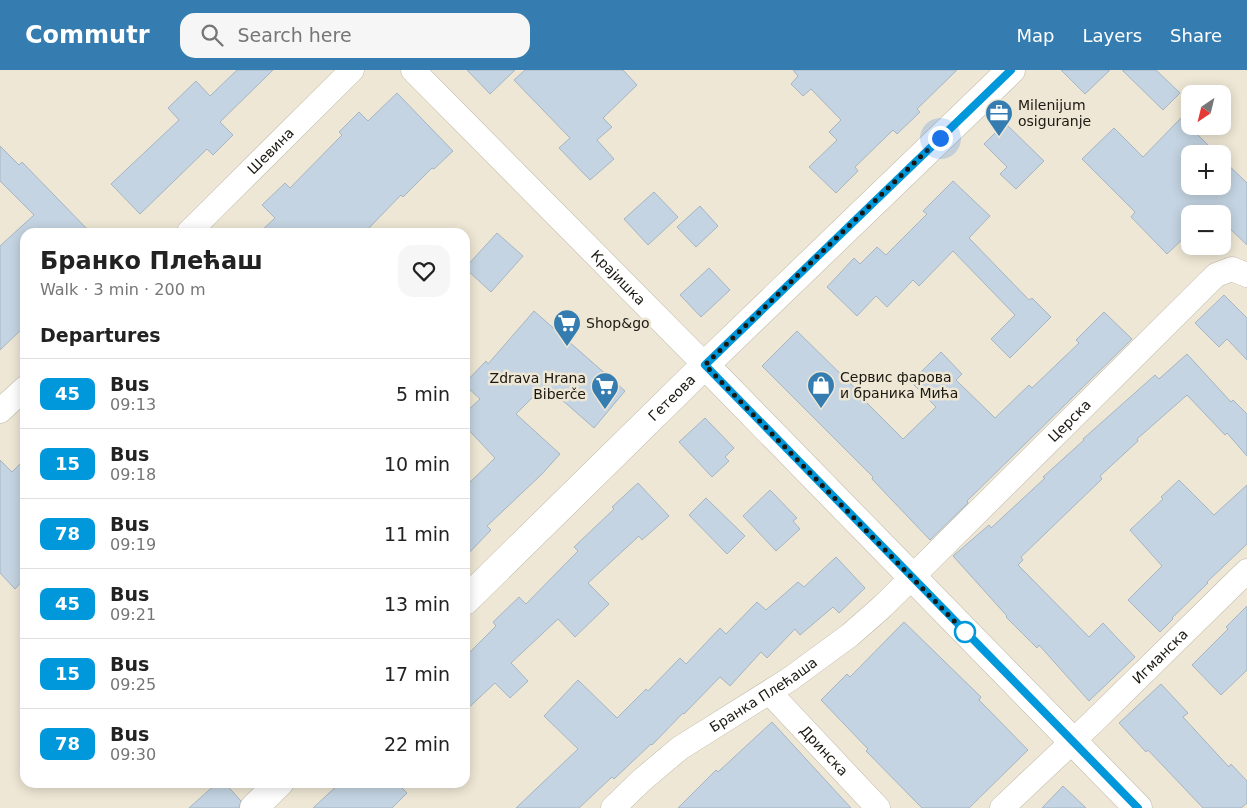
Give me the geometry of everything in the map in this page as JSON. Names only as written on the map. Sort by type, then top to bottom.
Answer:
[{"type":"main road","name":"Гетеова","points":[[470,596],[705,365],[1011,70]]},
{"type":"main road","name":"Крајишка","points":[[705,365],[1138,808]]},
{"type":"main road","points":[[254,808],[274,788]]},
{"type":"street","name":"Шевина","points":[[193,228],[352,70]]},
{"type":"street","name":"Крајишка","points":[[413,70],[705,365]]},
{"type":"street","name":"Церска","points":[[912,578],[1216,275],[1240,272]]},
{"type":"street","points":[[0,411],[20,393]]},
{"type":"street","name":"Игманска","points":[[1073,741],[1247,571]]},
{"type":"street","name":"Бранка Плећаша","points":[[613,808],[642,780],[680,748],[770,693],[850,635],[912,578]]},
{"type":"street","name":"Дринска","points":[[770,693],[878,808]]},
{"type":"street","points":[[1002,808],[1073,741]]},
{"type":"building","points":[[237,70],[273,70],[220,122],[233,135],[213,155],[207,149],[140,214],[111,184],[179,120],[168,108],[196,81],[210,96]]},
{"type":"building","points":[[467,70],[515,70],[490,94]]},
{"type":"building","points":[[525,70],[623,70],[637,85],[603,118],[612,127],[597,140],[614,159],[590,180],[559,148],[570,138],[514,80]]},
{"type":"building","points":[[793,70],[957,70],[917,109],[920,112],[897,134],[893,130],[855,167],[858,171],[836,193],[809,167],[837,140],[829,132],[841,120],[811,89],[803,96],[791,84],[798,76]]},
{"type":"building","points":[[1061,70],[1110,70],[1085,94]]},
{"type":"building","points":[[1122,70],[1156,70],[1180,93],[1163,110]]},
{"type":"building","points":[[397,93],[453,151],[434,169],[432,168],[403,197],[401,195],[369,228],[264,228],[275,218],[262,205],[285,183],[290,188],[342,135],[339,132],[359,112],[368,121]]},
{"type":"building","points":[[1181,118],[1181,135],[1198,135],[1208,145],[1181,145],[1181,195],[1231,195],[1231,168],[1247,183],[1247,245],[1231,230],[1231,205],[1181,205],[1181,241],[1167,254],[1131,217],[1135,212],[1082,159],[1114,128],[1143,157]]},
{"type":"building","points":[[1005,123],[1044,161],[1016,189],[1000,174],[1007,167],[984,144]]},
{"type":"building","points":[[0,146],[19,165],[22,162],[86,228],[20,228],[20,331],[0,350],[0,246],[34,215],[0,181]]},
{"type":"building","points":[[953,181],[990,216],[969,238],[1029,300],[1032,298],[1051,317],[1010,358],[991,339],[1015,315],[953,251],[919,286],[913,280],[887,307],[876,296],[857,316],[827,287],[854,258],[860,264],[877,247],[886,255],[927,214],[923,211]]},
{"type":"building","points":[[654,192],[678,217],[648,245],[624,219]]},
{"type":"building","points":[[700,206],[718,226],[696,247],[677,227]]},
{"type":"building","points":[[497,233],[523,256],[491,292],[470,273],[470,263]]},
{"type":"building","points":[[709,268],[730,290],[701,317],[680,295]]},
{"type":"building","points":[[1224,295],[1247,318],[1247,360],[1227,339],[1219,347],[1195,323]]},
{"type":"building","points":[[534,311],[625,391],[594,428],[545,385],[516,414],[560,454],[542,474],[487,526],[491,530],[470,552],[470,482],[495,458],[470,431],[470,408],[480,399],[470,390],[470,378],[486,361],[488,364]]},
{"type":"building","points":[[1104,312],[1132,339],[967,501],[968,503],[930,540],[872,479],[873,477],[762,366],[797,331],[862,395],[861,397],[903,439],[936,407],[911,382],[941,352],[962,374],[956,380],[995,418],[1029,385],[1032,388],[1079,343],[1076,340]]},
{"type":"building","points":[[1187,354],[1231,402],[1233,400],[1247,414],[1247,456],[1227,433],[1225,435],[1187,395],[1137,439],[1138,441],[1100,476],[1102,479],[1021,557],[1023,560],[1018,565],[1089,637],[1103,623],[1135,657],[1089,701],[1039,645],[1037,648],[1006,617],[953,556],[989,525],[991,528],[1045,478],[1043,477],[1083,439],[1155,375],[1159,379]]},
{"type":"building","points":[[705,418],[734,448],[725,457],[729,461],[712,477],[679,442]]},
{"type":"building","points":[[0,460],[12,472],[20,464],[20,584],[15,589],[0,573]]},
{"type":"building","points":[[1179,480],[1214,515],[1247,485],[1247,544],[1207,582],[1160,632],[1128,600],[1162,566],[1130,530],[1163,499],[1161,497]]},
{"type":"building","points":[[638,483],[669,516],[642,540],[639,536],[588,583],[609,604],[575,637],[558,619],[511,663],[528,681],[510,698],[495,683],[470,706],[470,652],[496,626],[493,622],[519,597],[526,604],[578,551],[574,547],[614,509],[612,507]]},
{"type":"building","points":[[770,490],[797,518],[793,521],[800,529],[776,551],[743,516]]},
{"type":"building","points":[[706,498],[745,536],[727,554],[689,515]]},
{"type":"building","points":[[836,557],[865,588],[839,613],[833,607],[800,635],[795,629],[767,658],[761,652],[730,686],[720,677],[652,745],[614,779],[612,777],[579,808],[516,808],[578,749],[544,716],[578,680],[617,718],[646,689],[648,691],[680,658],[686,664],[720,628],[726,634],[757,602],[766,610],[798,582],[804,587]]},
{"type":"building","points":[[1247,606],[1247,670],[1221,695],[1192,665],[1228,629],[1226,627]]},
{"type":"building","points":[[904,622],[981,697],[979,700],[1028,750],[969,808],[922,808],[866,751],[868,749],[821,700],[847,674],[850,677]]},
{"type":"building","points":[[1161,684],[1188,713],[1183,717],[1229,767],[1231,764],[1247,781],[1247,803],[1241,808],[1203,808],[1148,750],[1146,752],[1119,723]]},
{"type":"building","points":[[772,722],[851,808],[678,808],[716,770],[718,772]]},
{"type":"building","points":[[1063,786],[1086,808],[1042,808]]},
{"type":"building","points":[[211,788],[229,788],[241,801],[239,808],[189,808]]},
{"type":"building","points":[[335,788],[402,788],[407,793],[392,808],[313,808]]},
{"type":"bus line","name":"45","points":[[1011,70],[728,345],[705,365],[1138,808]]},
{"type":"place","name":"Milenijum osiguranje","points":[[999,137]]},
{"type":"place","name":"Shop&go","points":[[567,347]]},
{"type":"place","name":"Сервис фарова и браника Мића","points":[[821,409]]},
{"type":"place","name":"Zdrava Hrana Biberče","points":[[605,410]]},
{"type":"route","points":[[940,138],[728,345],[705,365],[965,632]]}]
